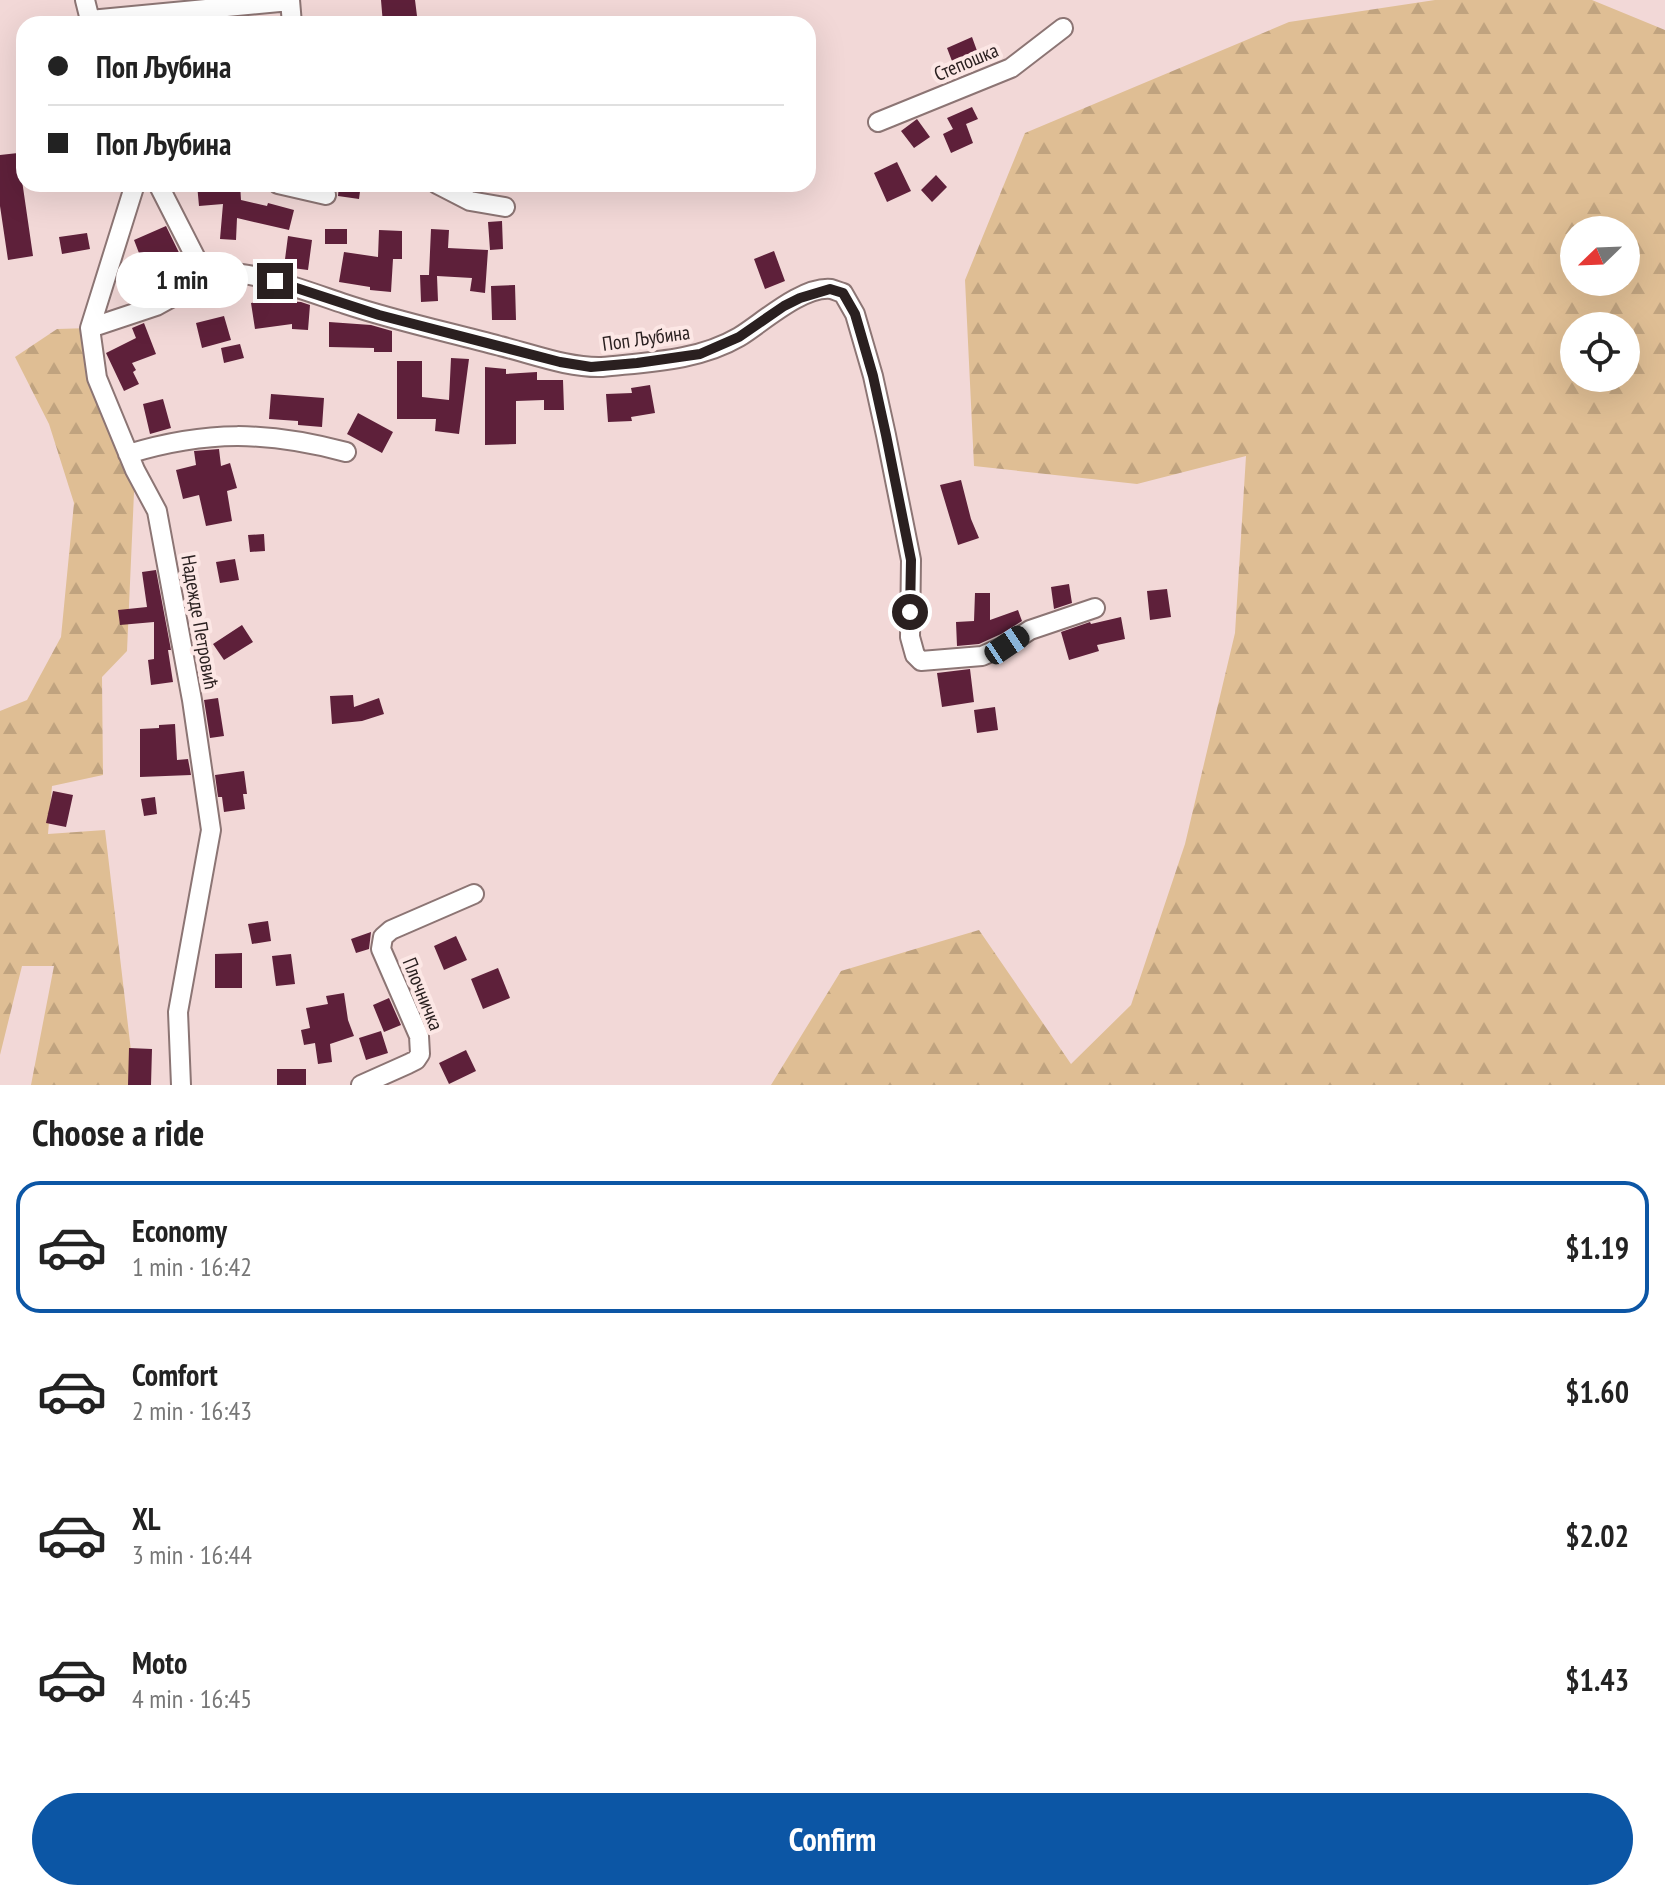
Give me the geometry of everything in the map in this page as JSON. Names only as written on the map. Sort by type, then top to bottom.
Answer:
[{"type":"street","points":[[145,16],[290,0]]},
{"type":"street","name":"Степошка","points":[[878,122],[1011,68],[1063,28]]},
{"type":"street","name":"Надежде Петровић","points":[[132,192],[90,328],[97,378],[128,454],[157,511],[192,700],[211,830],[178,1012],[181,1085]]},
{"type":"street","points":[[162,192],[206,278]]},
{"type":"street","points":[[313,192],[326,195]]},
{"type":"street","points":[[453,192],[470,201],[505,207]]},
{"type":"street","name":"Поп Љубина","points":[[90,328],[156,306],[223,272],[275,281],[379,315],[560,362],[591,367],[700,354],[739,337],[784,306],[830,289],[843,293],[855,314],[873,376],[911,560],[910,637],[915,655],[921,661],[982,656],[1030,630],[1095,608]]},
{"type":"street","points":[[128,454],[197,438],[244,435],[298,441],[346,452]]},
{"type":"street","name":"Плочничка","points":[[361,1085],[416,1060],[420,1054],[419,1036],[381,949],[383,937],[391,930],[474,894]]},
{"type":"green space","points":[[1435,0],[1592,0],[1665,30],[1665,1085],[771,1085],[841,971],[979,930],[1071,1064],[1131,1005],[1185,844],[1235,633],[1246,456],[1137,484],[974,466],[965,280],[1025,133],[1289,22]]},
{"type":"green space","points":[[90,328],[135,470],[127,651],[102,677],[103,775],[52,786],[48,834],[105,830],[135,1085],[31,1085],[54,966],[22,966],[0,1055],[0,711],[27,700],[61,637],[74,503],[49,424],[15,357],[57,329]]},
{"type":"building","points":[[381,0],[415,0],[417,16],[382,16]]},
{"type":"building","points":[[972,37],[980,59],[955,69],[947,48]]},
{"type":"building","points":[[972,107],[978,119],[966,124],[973,143],[951,153],[943,134],[953,129],[947,118]]},
{"type":"building","points":[[917,119],[930,137],[914,148],[901,131]]},
{"type":"building","points":[[16,153],[16,192],[24,192],[33,256],[8,260],[0,206],[0,155]]},
{"type":"building","points":[[897,162],[911,191],[887,202],[874,173]]},
{"type":"building","points":[[936,175],[947,187],[932,202],[921,190]]},
{"type":"building","points":[[198,192],[240,192],[241,200],[294,210],[289,230],[237,218],[236,240],[220,239],[223,204],[199,206]]},
{"type":"building","points":[[338,192],[360,192],[359,199],[338,196]]},
{"type":"building","points":[[502,221],[503,249],[490,250],[488,222]]},
{"type":"building","points":[[166,226],[187,269],[130,293],[121,271],[142,261],[134,240]]},
{"type":"building","points":[[325,229],[347,229],[347,244],[325,244]]},
{"type":"building","points":[[431,229],[449,230],[448,248],[488,250],[485,293],[470,291],[472,278],[437,276],[438,301],[421,302],[420,275],[429,275]]},
{"type":"building","points":[[379,230],[402,231],[402,259],[393,259],[391,292],[339,282],[344,252],[378,257]]},
{"type":"building","points":[[87,233],[90,249],[62,254],[59,237]]},
{"type":"building","points":[[288,236],[312,240],[308,270],[284,267]]},
{"type":"building","points":[[774,251],[785,281],[765,289],[754,259]]},
{"type":"building","points":[[515,285],[516,320],[492,320],[491,286]]},
{"type":"building","points":[[271,300],[310,305],[308,330],[292,329],[292,324],[255,329],[251,303]]},
{"type":"building","points":[[224,316],[231,340],[202,348],[196,323]]},
{"type":"building","points":[[329,322],[371,325],[392,331],[392,352],[374,352],[374,348],[329,347]]},
{"type":"building","points":[[144,323],[156,354],[132,363],[139,384],[124,391],[106,353],[136,338],[132,328]]},
{"type":"building","points":[[240,344],[244,358],[224,363],[221,348]]},
{"type":"building","points":[[451,358],[469,359],[459,434],[435,431],[436,419],[397,419],[397,361],[422,361],[422,397],[449,400]]},
{"type":"building","points":[[485,367],[506,369],[506,374],[537,372],[537,380],[563,380],[564,410],[544,410],[544,400],[516,401],[516,444],[485,445]]},
{"type":"building","points":[[650,385],[655,413],[631,417],[632,421],[608,422],[606,394],[632,393],[631,388]]},
{"type":"building","points":[[271,394],[324,398],[322,427],[269,419]]},
{"type":"building","points":[[163,399],[171,428],[150,434],[143,404]]},
{"type":"building","points":[[358,413],[393,432],[382,453],[347,434]]},
{"type":"building","points":[[219,449],[221,466],[230,463],[237,488],[227,491],[232,521],[206,526],[199,495],[183,499],[176,470],[196,465],[194,451]]},
{"type":"building","points":[[961,480],[979,538],[958,545],[940,485]]},
{"type":"building","points":[[264,534],[265,551],[250,552],[248,535]]},
{"type":"building","points":[[235,559],[239,580],[220,583],[216,562]]},
{"type":"building","points":[[156,570],[171,650],[168,650],[173,682],[151,685],[148,660],[154,659],[154,622],[120,625],[118,610],[147,607],[142,572]]},
{"type":"building","points":[[1069,584],[1072,603],[1054,609],[1051,587]]},
{"type":"building","points":[[1167,589],[1171,617],[1150,620],[1147,591]]},
{"type":"building","points":[[975,593],[990,593],[990,620],[1018,610],[1022,621],[979,644],[957,646],[956,622],[974,621]]},
{"type":"building","points":[[1121,617],[1125,639],[1097,645],[1099,651],[1069,660],[1061,632],[1090,622]]},
{"type":"building","points":[[242,625],[253,642],[224,660],[213,644]]},
{"type":"building","points":[[970,669],[974,702],[942,707],[937,673]]},
{"type":"building","points":[[353,695],[354,707],[379,698],[384,714],[362,721],[332,724],[330,696]]},
{"type":"building","points":[[218,698],[224,736],[210,738],[204,700]]},
{"type":"building","points":[[995,707],[998,730],[977,733],[974,710]]},
{"type":"building","points":[[175,724],[177,760],[188,759],[191,775],[140,777],[140,729]]},
{"type":"building","points":[[244,771],[245,809],[224,812],[215,775]]},
{"type":"building","points":[[53,791],[73,795],[66,827],[46,823]]},
{"type":"building","points":[[155,797],[157,814],[144,816],[141,799]]},
{"type":"building","points":[[268,921],[271,941],[252,944],[248,924]]},
{"type":"building","points":[[371,932],[369,949],[356,953],[351,939]]},
{"type":"building","points":[[456,936],[467,960],[444,970],[434,946]]},
{"type":"building","points":[[242,953],[242,988],[215,988],[215,954]]},
{"type":"building","points":[[291,954],[295,984],[276,986],[272,956]]},
{"type":"building","points":[[498,968],[510,998],[483,1009],[471,979]]},
{"type":"building","points":[[344,993],[354,1036],[330,1044],[332,1062],[318,1064],[315,1043],[304,1045],[301,1030],[310,1028],[306,1008],[328,1004],[326,996]]},
{"type":"building","points":[[389,998],[401,1025],[384,1032],[373,1005]]},
{"type":"building","points":[[381,1031],[388,1053],[366,1060],[359,1038]]},
{"type":"building","points":[[129,1048],[152,1049],[151,1085],[128,1085]]},
{"type":"building","points":[[466,1050],[476,1071],[449,1084],[439,1063]]},
{"type":"building","points":[[277,1069],[306,1069],[306,1085],[277,1085]]},
{"type":"route","points":[[275,281],[379,315],[560,362],[591,367],[700,354],[739,337],[784,306],[814,292],[830,289],[843,293],[855,314],[886,435],[911,560],[910,612]]}]
